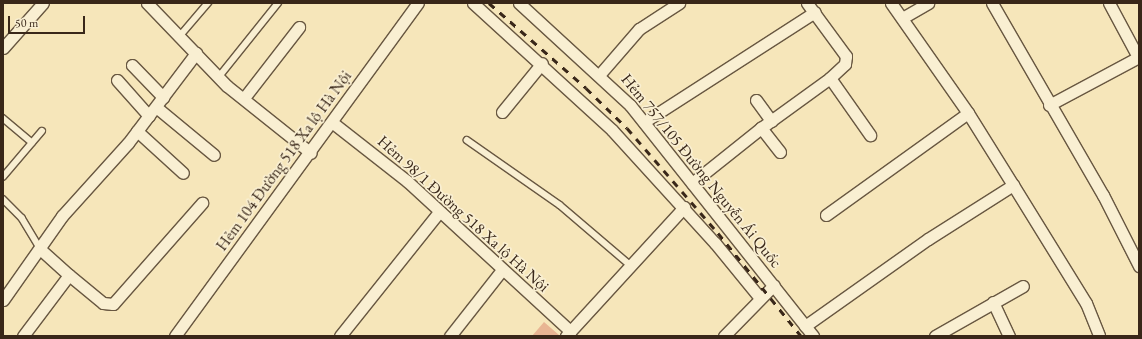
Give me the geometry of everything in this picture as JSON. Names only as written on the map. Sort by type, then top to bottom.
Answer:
[{"type":"street","points":[[3,48],[43,3]]},
{"type":"street","points":[[147,3],[196,53],[218,78],[311,153]]},
{"type":"street","name":"Hẻm 104 Đường 518 Xa lộ Hà Nội","points":[[175,336],[333,123],[418,3]]},
{"type":"street","points":[[473,3],[542,63],[612,130],[684,207],[760,298]]},
{"type":"street","name":"Hẻm 757/105 Đường Nguyễn Ái Quốc","points":[[519,3],[600,74],[644,122],[813,336]]},
{"type":"street","points":[[600,74],[639,29],[679,3]]},
{"type":"street","points":[[692,183],[760,128],[830,78],[845,64],[846,56],[807,3]]},
{"type":"street","points":[[891,3],[904,17],[968,113],[1013,185],[1086,304],[1099,336]]},
{"type":"street","points":[[904,17],[928,3]]},
{"type":"street","points":[[992,3],[1049,104],[1103,195],[1139,266]]},
{"type":"street","points":[[1049,104],[1138,57],[1109,3]]},
{"type":"street","points":[[644,122],[815,12]]},
{"type":"street","points":[[244,98],[299,27]]},
{"type":"street","points":[[3,300],[62,216],[137,131],[196,53]]},
{"type":"street","points":[[502,112],[542,63]]},
{"type":"street","points":[[132,65],[163,97]]},
{"type":"street","points":[[830,78],[870,135]]},
{"type":"street","points":[[117,80],[149,116]]},
{"type":"street","points":[[756,100],[771,121]]},
{"type":"street","points":[[156,106],[214,155]]},
{"type":"street","points":[[826,215],[968,113]]},
{"type":"street","name":"Hẻm 98/1 Đường 518 Xa lộ Hà Nội","points":[[333,123],[399,175],[502,270],[568,334]]},
{"type":"street","points":[[760,128],[780,152]]},
{"type":"street","points":[[137,131],[183,173]]},
{"type":"street","points":[[805,326],[928,239],[1013,185]]},
{"type":"street","points":[[40,249],[103,303],[113,304],[202,203]]},
{"type":"street","points":[[568,334],[630,264],[684,207]]},
{"type":"street","points":[[340,336],[439,212]]},
{"type":"street","points":[[450,336],[502,270]]},
{"type":"street","points":[[23,336],[69,275]]},
{"type":"street","points":[[724,336],[774,285]]},
{"type":"street","points":[[935,336],[1023,286]]},
{"type":"street","points":[[993,302],[1010,336]]},
{"type":"lane","points":[[179,37],[208,3]]},
{"type":"lane","points":[[218,78],[278,3]]},
{"type":"lane","points":[[3,118],[32,142]]},
{"type":"lane","points":[[3,177],[42,131]]},
{"type":"lane","points":[[467,140],[560,205],[630,264]]},
{"type":"lane","points":[[3,199],[22,218],[40,249]]},
{"type":"building","points":[[544,322],[559,335],[559,336],[532,336]]},
{"type":"railway","points":[[489,3],[586,88],[627,128],[718,233],[801,336]]}]
